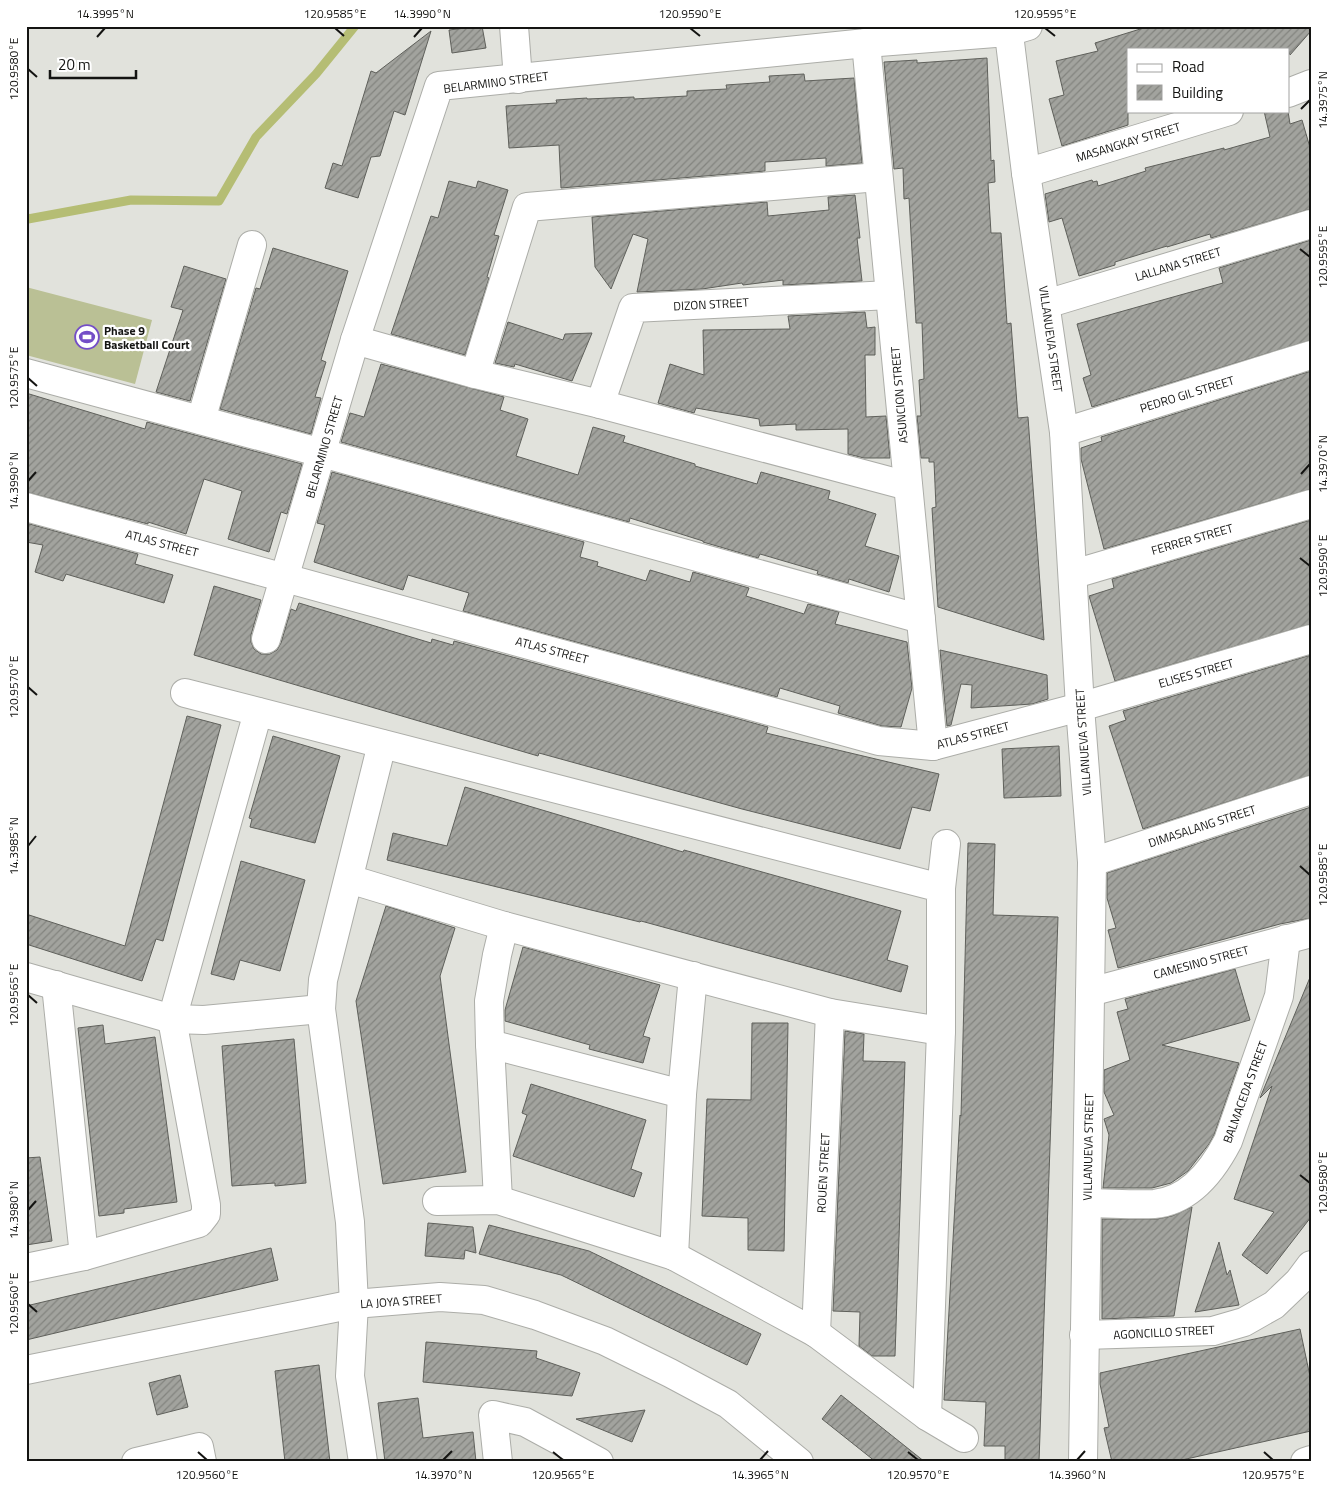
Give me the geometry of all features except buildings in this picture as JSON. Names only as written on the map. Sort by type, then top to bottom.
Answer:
[{"type":"street","name":"BELARMINO STREET","points":[[266,639],[355,340],[439,86],[1015,28]]},
{"type":"street","name":"VILLANUEVA STREET","points":[[1015,28],[1026,173],[1064,432],[1074,574],[1080,707],[1092,862],[1083,1462]]},
{"type":"street","points":[[514,29],[518,79]]},
{"type":"street","name":"ASUNCION STREET","points":[[866,43],[933,746]]},
{"type":"street","points":[[1290,92],[1311,84]]},
{"type":"street","name":"MASANGKAY STREET","points":[[1026,173],[1226,112]]},
{"type":"street","points":[[475,374],[527,207],[878,177]]},
{"type":"street","name":"LALLANA STREET","points":[[1046,304],[1311,224]]},
{"type":"street","points":[[201,420],[252,245]]},
{"type":"street","name":"DIZON STREET","points":[[600,404],[633,308],[890,295]]},
{"type":"street","points":[[355,340],[475,374],[600,404],[908,486]]},
{"type":"street","name":"PEDRO GIL STREET","points":[[1064,432],[1311,355]]},
{"type":"street","points":[[26,374],[322,452],[921,619]]},
{"type":"street","name":"FERRER STREET","points":[[1074,574],[1311,504]]},
{"type":"street","name":"ATLAS STREET","points":[[26,506],[880,741],[933,746],[1080,707]]},
{"type":"street","name":"ELISES STREET","points":[[1080,707],[1311,638]]},
{"type":"street","points":[[185,693],[940,888]]},
{"type":"street","points":[[26,1268],[84,1256],[199,1223],[206,1214],[206,1205],[172,1019],[258,712]]},
{"type":"street","points":[[363,1462],[350,1376],[354,1304],[350,1222],[321,1009],[322,980],[382,744]]},
{"type":"street","name":"DIMASALANG STREET","points":[[1092,862],[1311,790]]},
{"type":"street","points":[[927,1416],[941,1031],[940,888],[946,844]]},
{"type":"street","points":[[349,879],[504,926],[830,1013],[941,1031]]},
{"type":"street","points":[[498,1200],[489,1001],[504,926]]},
{"type":"street","name":"CAMESINO STREET","points":[[1090,992],[1298,936]]},
{"type":"street","name":"BALMACEDA STREET","points":[[1087,1202],[1155,1204],[1181,1196],[1205,1177],[1219,1159],[1228,1141],[1298,936]]},
{"type":"street","points":[[674,1256],[682,1094],[693,976]]},
{"type":"street","points":[[26,977],[172,1019],[204,1020],[321,1009]]},
{"type":"street","points":[[56,985],[84,1256]]},
{"type":"street","name":"ROUEN STREET","points":[[816,1333],[830,1013]]},
{"type":"street","points":[[490,1044],[682,1094]]},
{"type":"street","points":[[437,1200],[498,1200],[674,1256],[816,1333],[927,1416],[964,1438]]},
{"type":"street","name":"AGONCILLO STREET","points":[[1084,1335],[1213,1331],[1244,1322],[1274,1305],[1299,1281],[1311,1265]]},
{"type":"street","name":"LA JOYA STREET","points":[[26,1370],[354,1304],[440,1297],[484,1300],[536,1315],[605,1341],[728,1404],[799,1462]]},
{"type":"street","points":[[498,1462],[492,1415],[525,1422],[599,1462]]},
{"type":"street","points":[[136,1462],[199,1447],[202,1462]]},
{"type":"street","points":[[1305,1462],[1311,1460]]},
{"type":"green space","name":"Phase 9 Basketball Court","points":[[26,287],[152,320],[135,384],[26,355]]},
{"type":"waterway","points":[[26,217],[28,219],[131,200],[219,201],[256,137],[316,74],[355,26]]},
{"type":"place","name":"Phase 9 Basketball Court","points":[[87,337]]}]
